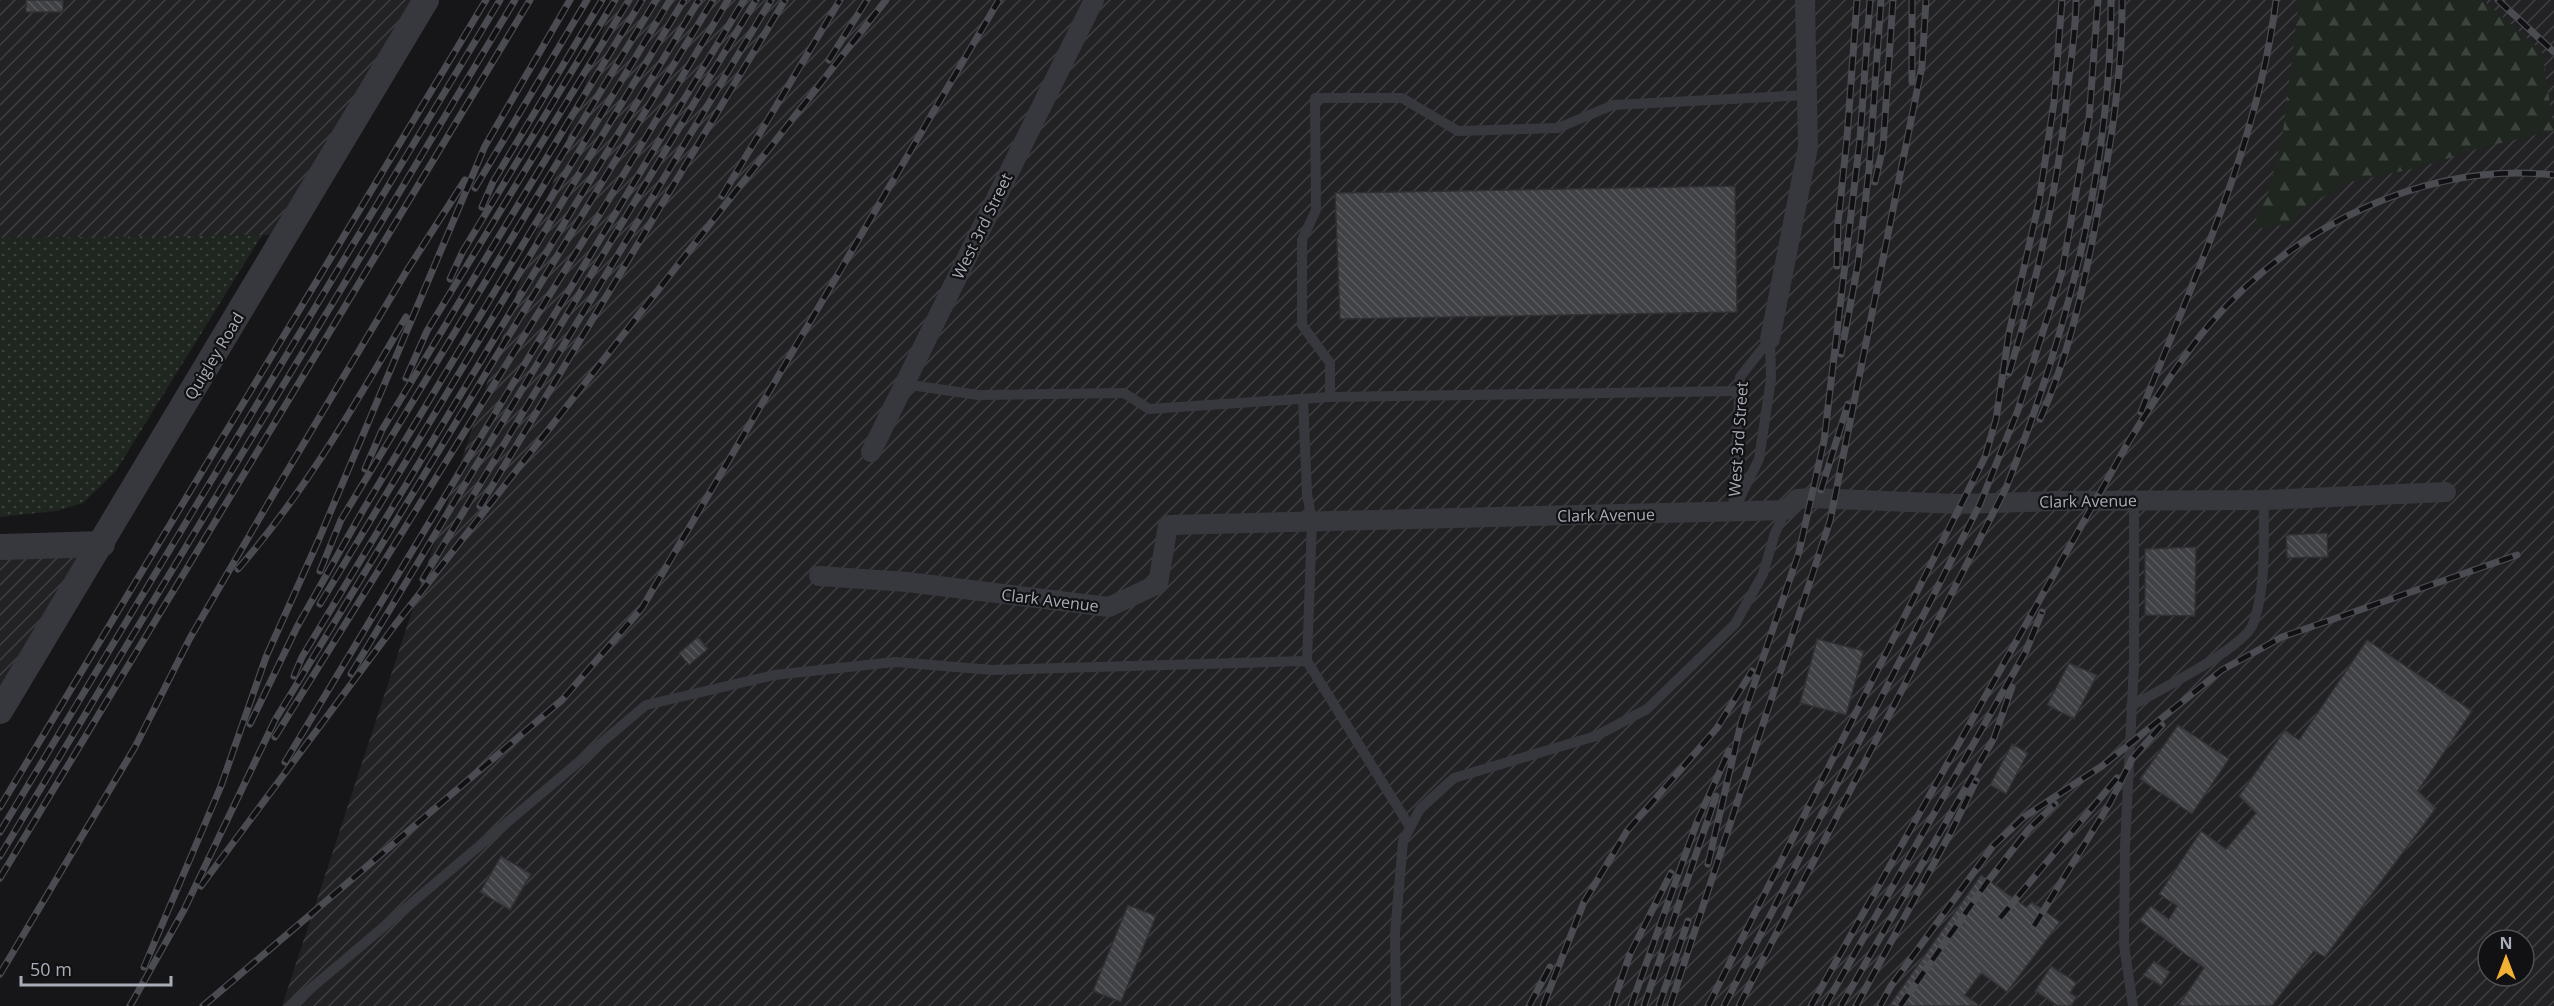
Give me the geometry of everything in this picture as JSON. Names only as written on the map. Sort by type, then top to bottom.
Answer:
[{"type":"street","name":"Quigley Road","points":[[0,711],[426,0]]},
{"type":"street","name":"West 3rd Street","points":[[1770,339],[1808,147],[1805,0]]},
{"type":"street","name":"West 3rd Street","points":[[871,452],[1089,7]]},
{"type":"street","name":"Clark Avenue","points":[[819,576],[907,582],[1108,607],[1158,584],[1168,525],[1786,510],[1797,499],[1811,498],[1959,504],[2265,500],[2446,492]]},
{"type":"street","points":[[0,547],[102,544]]},
{"type":"lane","points":[[1330,397],[1330,363],[1302,325],[1302,240],[1316,210],[1315,98],[1402,98],[1458,131],[1558,128],[1613,105],[1807,95]]},
{"type":"lane","name":"West 3rd Street","points":[[1733,512],[1740,377],[1770,339]]},
{"type":"lane","name":"West 3rd Street","points":[[1733,512],[1760,459],[1771,379],[1770,339]]},
{"type":"lane","points":[[904,384],[978,395],[1124,393],[1149,409],[1330,397],[1739,391]]},
{"type":"lane","points":[[1303,399],[1307,494],[1312,521],[1307,661],[1410,827]]},
{"type":"lane","points":[[2133,1006],[2124,945],[2134,500]]},
{"type":"lane","points":[[2131,706],[2222,654],[2253,626],[2261,582],[2265,500]]},
{"type":"lane","points":[[1396,1006],[1396,922],[1403,841],[1420,809],[1454,778],[1596,736],[1647,709],[1735,624],[1763,574],[1774,533],[1786,510]]},
{"type":"lane","points":[[290,1006],[646,705],[774,675],[895,662],[993,670],[1307,661]]},
{"type":"shaded area","points":[[0,0],[426,0],[286,235],[0,238]]},
{"type":"shaded area","points":[[613,0],[2554,0],[2554,1006],[282,1006]]},
{"type":"shaded area","points":[[102,544],[0,711],[0,547]]},
{"type":"green space","points":[[2299,0],[2483,0],[2542,51],[2554,131],[2483,147],[2421,167],[2346,183],[2311,204],[2288,224],[2251,230],[2269,190],[2283,132]]},
{"type":"green space","points":[[262,235],[116,471],[83,503],[56,511],[0,517],[0,238]]},
{"type":"building","points":[[26,0],[63,0],[63,12],[26,12]]},
{"type":"building","points":[[1735,186],[1737,312],[1340,319],[1335,193]]},
{"type":"building","points":[[2327,533],[2328,557],[2287,558],[2286,535]]},
{"type":"building","points":[[2196,547],[2195,616],[2145,615],[2145,549]]},
{"type":"building","points":[[698,637],[708,649],[689,665],[679,653]]},
{"type":"building","points":[[1817,639],[1864,651],[1846,715],[1800,703]]},
{"type":"building","points":[[2367,640],[2472,711],[2418,791],[2436,808],[2325,957],[2314,951],[2272,1006],[2178,1006],[2204,968],[2139,920],[2151,906],[2169,919],[2177,906],[2159,894],[2201,831],[2226,849],[2256,813],[2239,796],[2285,730],[2299,740]]},
{"type":"building","points":[[2069,663],[2097,675],[2074,719],[2047,705]]},
{"type":"building","points":[[2178,725],[2229,759],[2192,814],[2140,779]]},
{"type":"building","points":[[2012,744],[2028,753],[2006,794],[1990,785]]},
{"type":"building","points":[[501,856],[531,874],[510,910],[480,892]]},
{"type":"building","points":[[1981,875],[2026,907],[2032,902],[2060,922],[2007,992],[1981,973],[1965,995],[1980,1006],[1889,1006]]},
{"type":"building","points":[[1128,905],[1156,916],[1121,1002],[1093,991]]},
{"type":"building","points":[[2154,961],[2170,972],[2161,986],[2143,975]]},
{"type":"building","points":[[2051,966],[2077,983],[2070,993],[2077,997],[2071,1006],[2058,1006],[2035,991]]},
{"type":"railway","points":[[0,807],[486,0]]},
{"type":"railway","points":[[0,832],[500,0]]},
{"type":"railway","points":[[0,856],[515,0]]},
{"type":"railway","points":[[0,878],[530,0]]},
{"type":"railway","points":[[144,967],[221,786],[266,657],[319,539],[485,146],[570,0]]},
{"type":"railway","points":[[475,188],[587,0]]},
{"type":"railway","points":[[482,207],[493,182],[602,0]]},
{"type":"railway","points":[[450,279],[463,251],[615,0]]},
{"type":"railway","points":[[406,378],[427,331],[629,0]]},
{"type":"railway","points":[[365,469],[382,430],[642,0]]},
{"type":"railway","points":[[320,571],[341,520],[656,0]]},
{"type":"railway","points":[[250,724],[297,627],[362,512],[670,0]]},
{"type":"railway","points":[[320,604],[684,0]]},
{"type":"railway","points":[[294,676],[302,657],[699,0]]},
{"type":"railway","points":[[130,1006],[184,910],[275,720],[713,0]]},
{"type":"railway","points":[[275,737],[603,209],[728,0]]},
{"type":"railway","points":[[285,762],[744,0]]},
{"type":"railway","points":[[351,674],[756,0]]},
{"type":"railway","points":[[423,579],[771,0]]},
{"type":"railway","points":[[480,506],[785,0]]},
{"type":"railway","points":[[722,196],[840,0]]},
{"type":"railway","points":[[829,60],[867,0]]},
{"type":"railway","points":[[201,886],[395,625],[886,0]]},
{"type":"railway","points":[[203,1006],[562,700],[642,608],[999,0]]},
{"type":"railway","points":[[1837,266],[1838,223],[1857,0]]},
{"type":"railway","points":[[1708,864],[1741,723],[1799,552],[1824,441],[1860,139],[1870,0]]},
{"type":"railway","points":[[1841,354],[1858,264],[1869,170],[1881,0]]},
{"type":"railway","points":[[1875,182],[1883,147],[1893,0]]},
{"type":"railway","points":[[1912,0],[1912,82]]},
{"type":"railway","points":[[1670,1006],[1830,521],[1922,66],[1926,0]]},
{"type":"railway","points":[[1708,1006],[1985,457],[1996,419],[2009,333],[2039,202],[2054,102],[2062,0]]},
{"type":"railway","points":[[2009,373],[2030,300],[2054,189],[2065,115],[2076,0]]},
{"type":"railway","points":[[1724,1006],[1980,504],[2018,410],[2062,272],[2089,119],[2098,0]]},
{"type":"railway","points":[[1739,1006],[2006,488],[2028,430],[2066,310],[2094,187],[2109,62],[2111,0]]},
{"type":"railway","points":[[2040,419],[2067,347],[2096,222],[2118,84],[2122,0]]},
{"type":"railway","points":[[2141,412],[2222,210],[2255,107],[2276,0]]},
{"type":"railway","points":[[2498,0],[2554,52]]},
{"type":"railway","points":[[1811,1006],[2129,441],[2157,396],[2209,325],[2243,290],[2280,258],[2321,231],[2364,208],[2410,190],[2457,179],[2505,173],[2554,175]]},
{"type":"railway","points":[[0,974],[135,747],[190,638],[270,500],[406,272],[465,180]]},
{"type":"railway","points":[[238,569],[307,479],[406,317]]},
{"type":"railway","points":[[1821,490],[1848,404]]},
{"type":"railway","points":[[1880,1006],[1891,986],[1993,846],[2024,817],[2102,766],[2222,670],[2282,637],[2517,555]]},
{"type":"railway","points":[[1825,1006],[2026,651],[2042,612]]},
{"type":"railway","points":[[1543,1006],[1584,902],[1627,831],[1717,728],[1752,671]]},
{"type":"railway","points":[[1841,1006],[1994,738],[2012,687]]},
{"type":"railway","points":[[2034,926],[2110,803],[2132,759],[2162,725]]},
{"type":"railway","points":[[1631,1006],[1697,822],[1729,751]]},
{"type":"railway","points":[[2000,918],[2117,778]]},
{"type":"railway","points":[[1856,1006],[1951,832],[1976,781]]},
{"type":"railway","points":[[1644,1006],[1716,796]]},
{"type":"railway","points":[[1900,1006],[1988,881],[2029,829],[2055,804]]},
{"type":"railway","points":[[1612,1006],[1630,954],[1671,873]]},
{"type":"railway","points":[[1659,1006],[1688,921]]},
{"type":"railway","points":[[1529,1006],[1550,967]]}]
